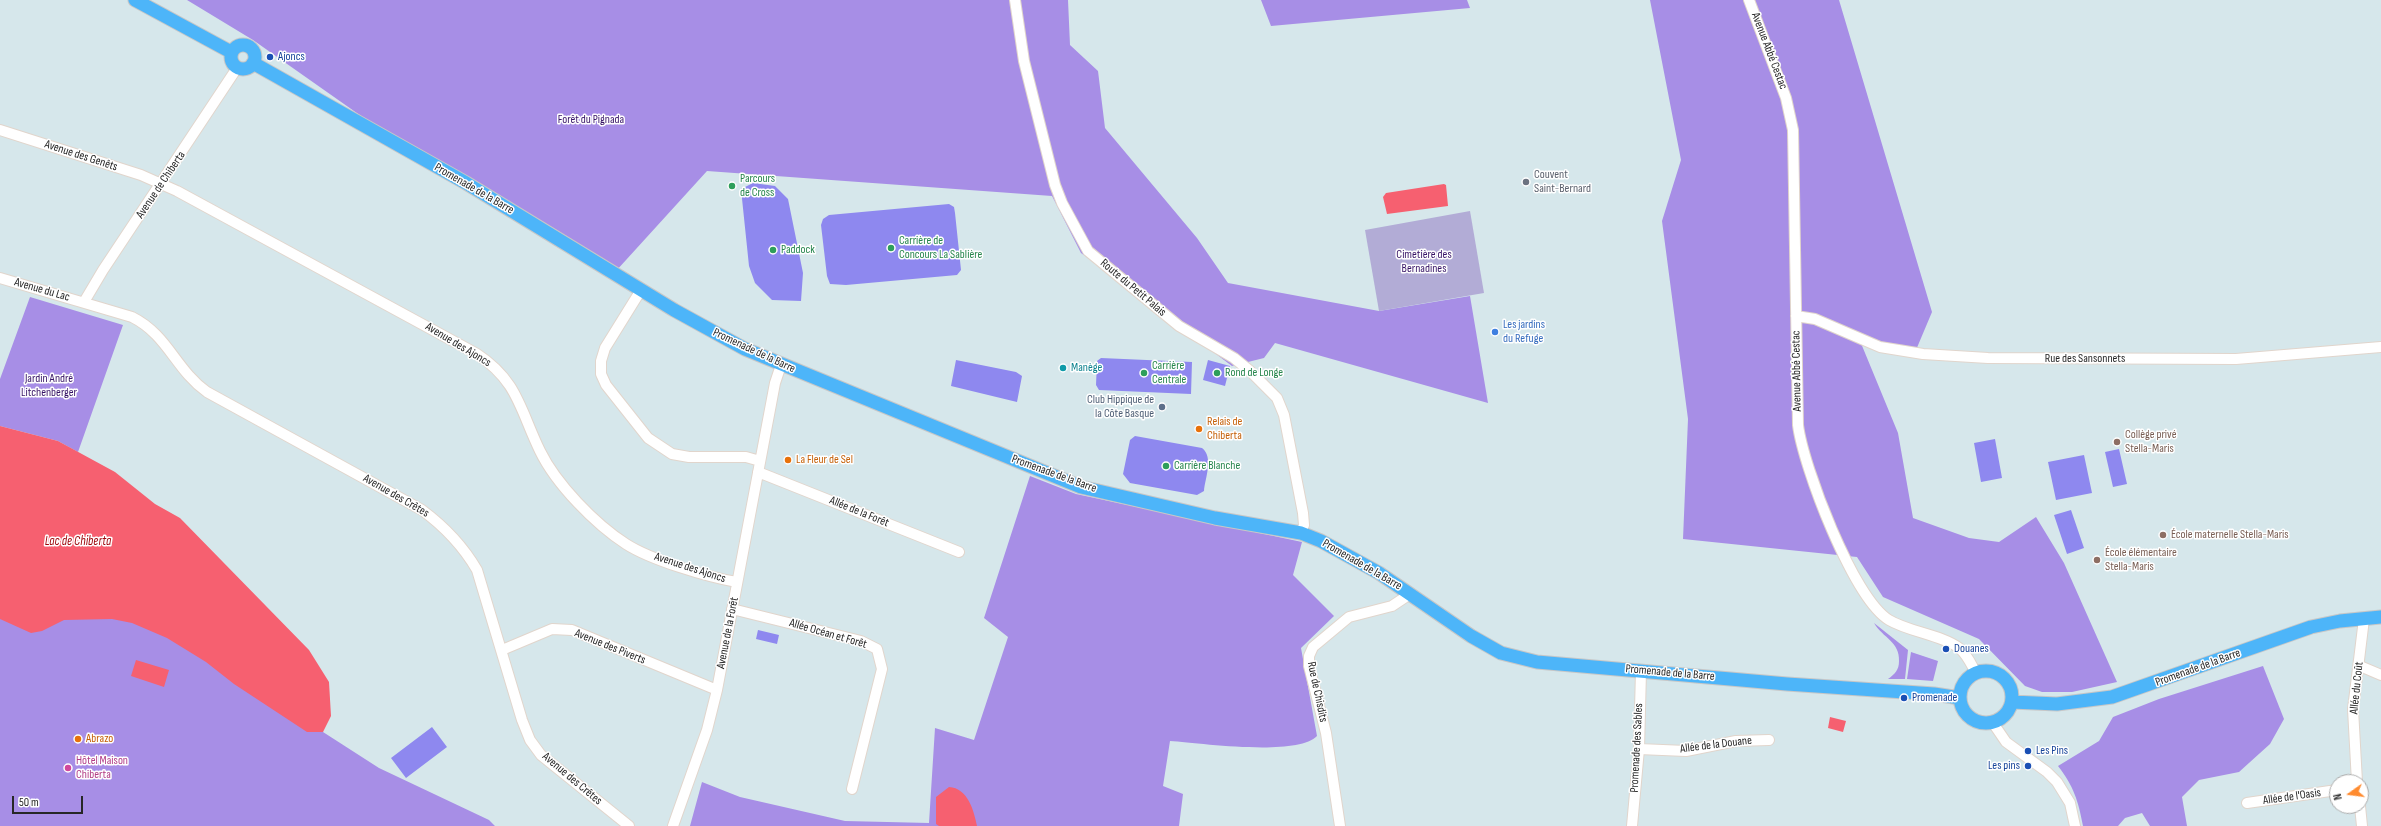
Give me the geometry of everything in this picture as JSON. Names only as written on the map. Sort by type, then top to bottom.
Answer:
[{"type":"main road","points":[[135,0],[232,52]]},
{"type":"main road","points":[[238,46],[247,46],[254,55],[253,63],[246,69],[237,68],[231,59],[232,52],[238,46]]},
{"type":"main road","name":"Promenade de la Barre","points":[[253,63],[466,184],[641,290],[738,346],[781,365],[1081,487],[1215,518],[1301,533],[1321,541],[1410,594],[1471,636],[1501,653],[1517,659],[1787,684],[1934,694],[1960,698]]},
{"type":"main road","name":"Promenade de la Barre","points":[[2012,702],[2057,704],[2112,697],[2311,627],[2381,617]]},
{"type":"main road","points":[[1992,671],[2003,677],[2010,686],[2012,702],[2006,715],[1993,723],[1977,722],[1970,719],[1965,713],[1960,698],[1964,683],[1976,673],[1992,671]]},
{"type":"street","name":"Route du Petit Palais","points":[[1015,0],[1024,61],[1055,185],[1062,203],[1088,250],[1179,326],[1245,366],[1277,398],[1284,415],[1303,513],[1304,525],[1301,533]]},
{"type":"street","name":"Avenue Abbé Cestac","points":[[1749,0],[1786,98],[1793,130],[1800,440],[1816,486],[1851,571],[1872,604],[1887,619],[1957,647],[1968,659],[1976,673]]},
{"type":"street","name":"Avenue de Chiberta","points":[[84,302],[103,270],[162,184],[237,68]]},
{"type":"street","name":"Avenue des Genêts","points":[[0,130],[141,175],[162,184]]},
{"type":"street","name":"Avenue des Ajoncs","points":[[162,184],[398,310],[493,364],[516,393],[541,452],[574,498],[596,520],[626,544],[658,559],[737,582]]},
{"type":"street","name":"Avenue du Lac","points":[[0,278],[84,302]]},
{"type":"street","points":[[641,290],[605,348],[601,361],[601,374],[606,385],[648,438],[672,454],[689,457],[746,457],[760,462]]},
{"type":"street","name":"Avenue des Crêtes","points":[[84,302],[144,323],[158,334],[187,374],[207,392],[422,510],[444,526],[468,555],[477,570],[522,720],[530,740],[542,755],[629,826]]},
{"type":"street","name":"Rue des Sansonnets","points":[[1796,316],[1815,319],[1880,347],[1923,354],[1988,358],[2236,359],[2381,348]]},
{"type":"street","name":"Avenue de la Forêt","points":[[673,826],[707,730],[717,690],[775,383],[781,365]]},
{"type":"street","name":"Allée de la Forêt","points":[[758,472],[959,552]]},
{"type":"street","name":"Rue de Chisdits","points":[[1340,826],[1326,733],[1309,666],[1309,656],[1313,647],[1349,617],[1392,606],[1410,594]]},
{"type":"street","name":"Allée Océan et Forêt","points":[[732,609],[861,641],[878,649],[882,669],[852,789]]},
{"type":"street","name":"Allée du Coût","points":[[2357,774],[2353,709],[2360,666],[2364,619]]},
{"type":"street","name":"Avenue des Piverts","points":[[502,650],[552,629],[572,630],[717,690]]},
{"type":"street","points":[[2360,666],[2381,675]]},
{"type":"street","name":"Promenade des Sables","points":[[1632,826],[1639,749],[1641,671]]},
{"type":"street","points":[[1993,723],[2006,742],[2047,772],[2057,782],[2070,803],[2076,826]]},
{"type":"street","name":"Allée de la Douane","points":[[1639,749],[1686,750],[1736,740],[1769,740]]},
{"type":"street","name":"Allée de l'Oasis","points":[[2246,803],[2329,791]]},
{"type":"street","points":[[2361,814],[2362,826]]},
{"type":"green space","name":"Forêt du Pignada","points":[[187,0],[1068,0],[1070,45],[1098,71],[1105,128],[1197,238],[1228,283],[1379,311],[1470,296],[1488,403],[1275,343],[1264,358],[1232,366],[1081,253],[1052,196],[707,171],[616,271],[435,168],[253,40]]},
{"type":"green space","points":[[1261,0],[1467,0],[1470,8],[1271,26]]},
{"type":"green space","points":[[1650,0],[1839,0],[1932,312],[1916,350],[1858,336],[1898,433],[1913,518],[1969,538],[1999,542],[2036,517],[2064,563],[2117,682],[2072,692],[2042,692],[2025,686],[1979,639],[1883,597],[1857,557],[1683,539],[1688,419],[1662,221],[1681,160]]},
{"type":"green space","name":"Cimetière des Bernadines","points":[[1470,211],[1484,293],[1379,311],[1365,230]]},
{"type":"green space","name":"Jardin André Litchenberger","points":[[30,297],[123,325],[78,452],[58,441],[0,426],[0,379]]},
{"type":"green space","points":[[0,430],[326,686],[323,732],[379,768],[489,820],[495,826],[0,826]]},
{"type":"green space","points":[[1030,476],[1076,494],[1302,542],[1293,575],[1334,616],[1301,648],[1317,736],[1306,742],[1290,746],[1270,747],[1224,746],[1170,741],[1163,786],[1183,794],[1179,826],[690,826],[702,782],[740,797],[845,821],[929,823],[935,728],[974,740],[1008,637],[984,618]]},
{"type":"green space","points":[[1874,623],[1908,650],[1905,679],[1888,679],[1897,669],[1899,664],[1899,655],[1894,645]]},
{"type":"green space","points":[[1911,652],[1938,661],[1933,681],[1907,679]]},
{"type":"green space","points":[[2263,666],[2284,719],[2270,744],[2239,772],[2199,780],[2182,797],[2187,826],[2150,826],[2142,813],[2125,818],[2118,826],[2083,826],[2075,794],[2058,766],[2099,741],[2113,717],[2159,699]]},
{"type":"shaded area","name":"Paddock","points":[[753,183],[775,186],[788,199],[803,273],[801,301],[772,300],[755,283],[749,266],[741,189]]},
{"type":"shaded area","name":"Carrière de Concours La Sablière","points":[[949,204],[954,207],[955,213],[961,270],[957,275],[846,285],[830,284],[827,276],[821,225],[823,219],[829,215]]},
{"type":"shaded area","name":"Carrière Centrale","points":[[1101,358],[1192,362],[1191,394],[1099,390],[1096,385],[1097,361]]},
{"type":"shaded area","points":[[956,360],[1016,372],[1022,376],[1017,402],[951,386]]},
{"type":"shaded area","name":"Rond de Longe","points":[[1208,360],[1230,366],[1225,386],[1203,380]]},
{"type":"shaded area","name":"Carrière Blanche","points":[[1135,436],[1202,448],[1208,457],[1208,468],[1204,491],[1197,495],[1130,483],[1123,474],[1130,440]]},
{"type":"shaded area","points":[[1995,439],[2002,478],[1981,482],[1974,443]]},
{"type":"shaded area","points":[[2119,449],[2127,484],[2113,487],[2105,452]]},
{"type":"shaded area","points":[[2084,455],[2092,493],[2056,500],[2048,462]]},
{"type":"shaded area","points":[[2071,510],[2084,548],[2067,554],[2054,515]]},
{"type":"shaded area","points":[[758,630],[779,635],[777,644],[756,639]]},
{"type":"shaded area","points":[[432,727],[447,747],[406,778],[391,758]]},
{"type":"water","points":[[1444,184],[1446,185],[1448,206],[1387,214],[1383,197],[1386,193]]},
{"type":"water","name":"Lac de Chiberta","points":[[0,426],[58,441],[115,472],[155,504],[180,518],[309,650],[329,682],[331,716],[323,732],[307,732],[234,684],[206,662],[167,638],[132,623],[112,619],[64,620],[42,631],[31,633],[0,619]]},
{"type":"water","points":[[136,660],[169,670],[164,687],[131,676]]},
{"type":"water","points":[[1830,717],[1846,721],[1843,732],[1828,728]]},
{"type":"water","points":[[949,787],[956,788],[961,791],[969,801],[977,826],[939,826],[936,824],[936,797]]},
{"type":"place","name":"Ajoncs","points":[[270,57]]},
{"type":"place","name":"Couvent Saint-Bernard","points":[[1526,182]]},
{"type":"place","name":"Parcours de Cross","points":[[732,186]]},
{"type":"place","name":"Carrière de Concours La Sablière","points":[[891,248]]},
{"type":"place","name":"Paddock","points":[[773,250]]},
{"type":"place","name":"Les jardins du Refuge","points":[[1495,332]]},
{"type":"place","name":"Manège","points":[[1063,368]]},
{"type":"place","name":"Carrière Centrale","points":[[1144,373]]},
{"type":"place","name":"Rond de Longe","points":[[1217,373]]},
{"type":"place","name":"Club Hippique de la Côte Basque","points":[[1162,407]]},
{"type":"place","name":"Relais de Chiberta","points":[[1199,429]]},
{"type":"place","name":"Collège privé Stella-Maris","points":[[2117,442]]},
{"type":"place","name":"La Fleur de Sel","points":[[788,460]]},
{"type":"place","name":"Carrière Blanche","points":[[1166,466]]},
{"type":"place","name":"École maternelle Stella-Maris","points":[[2163,535]]},
{"type":"place","name":"École élémentaire Stella-Maris","points":[[2097,560]]},
{"type":"place","name":"Douanes","points":[[1946,649]]},
{"type":"place","name":"Promenade","points":[[1904,698]]},
{"type":"place","name":"Abrazo","points":[[78,739]]},
{"type":"place","name":"Les Pins","points":[[2028,751]]},
{"type":"place","name":"Les pins","points":[[2028,766]]},
{"type":"place","name":"Hôtel Maison Chiberta","points":[[68,768]]}]
